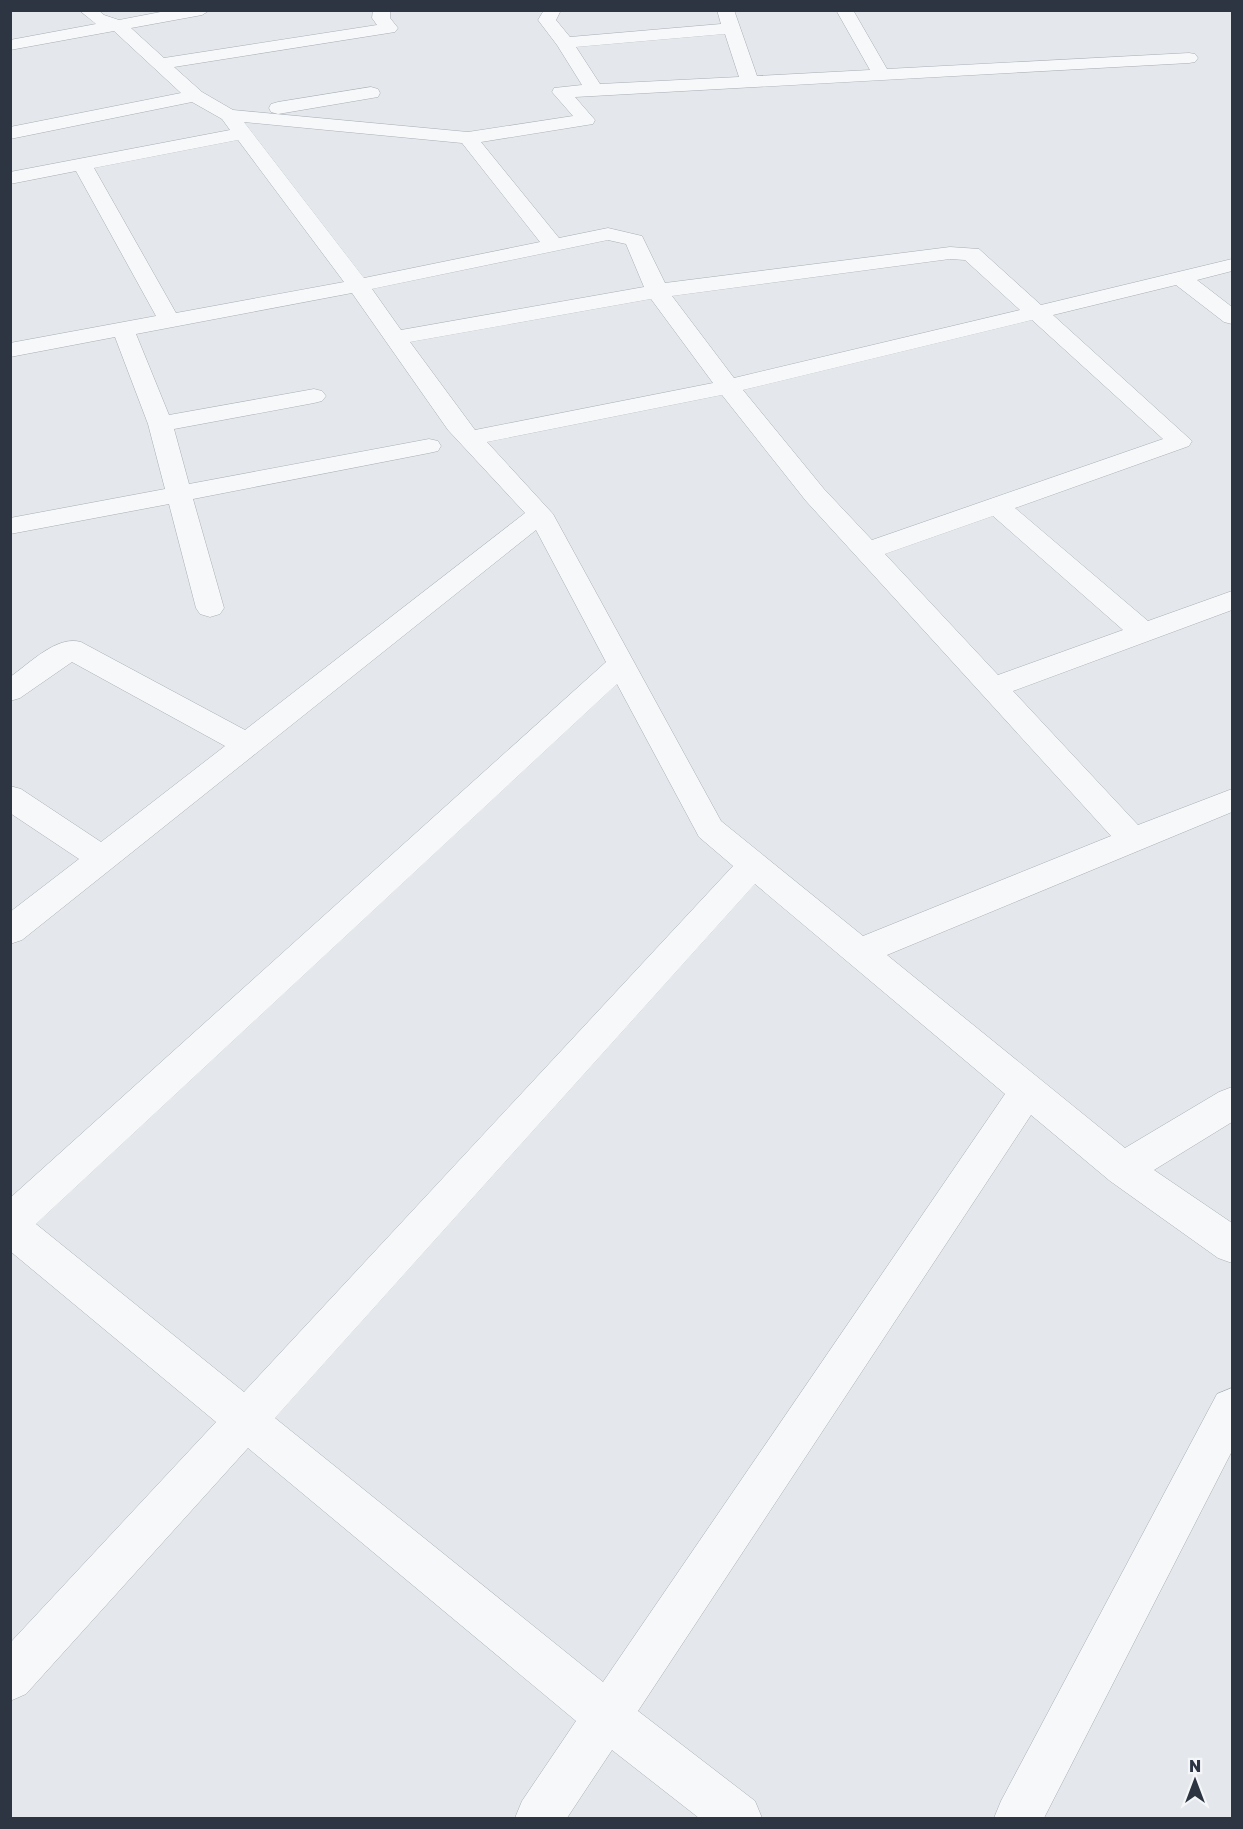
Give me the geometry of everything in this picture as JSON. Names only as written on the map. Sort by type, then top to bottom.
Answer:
[{"type":"street","points":[[87,10],[98,19],[117,25],[195,96],[236,124],[457,424],[540,514],[710,830],[861,951],[1123,1168],[1233,1245]]},
{"type":"street","points":[[10,45],[202,10]]},
{"type":"street","points":[[159,63],[389,28],[381,18],[382,10]]},
{"type":"street","points":[[552,10],[547,20],[565,43],[594,90]]},
{"type":"street","points":[[844,10],[881,74]]},
{"type":"street","points":[[565,43],[728,19],[750,81]]},
{"type":"street","points":[[236,124],[468,138],[586,120],[561,92],[1189,58]]},
{"type":"street","points":[[10,178],[82,164],[236,124],[371,93]]},
{"type":"street","points":[[10,133],[195,96]]},
{"type":"street","points":[[468,138],[554,245]]},
{"type":"street","points":[[82,164],[170,321]]},
{"type":"street","points":[[10,350],[357,286],[608,234],[635,240],[657,291],[728,387],[815,495],[1134,841]]},
{"type":"street","points":[[395,338],[657,291],[951,254],[971,254],[1180,441],[998,507],[867,551]]},
{"type":"street","points":[[470,438],[728,387],[1233,265]]},
{"type":"street","points":[[1181,278],[1233,317]]},
{"type":"street","points":[[123,329],[160,424],[210,608]]},
{"type":"street","points":[[160,424],[314,396]]},
{"type":"street","points":[[10,526],[429,446]]},
{"type":"street","points":[[998,507],[1143,632]]},
{"type":"street","points":[[10,931],[540,514]]},
{"type":"street","points":[[993,687],[1233,600]]},
{"type":"street","points":[[10,691],[70,649],[247,745]]},
{"type":"street","points":[[620,665],[10,1225],[608,1717],[738,1818]]},
{"type":"street","points":[[10,797],[102,859]]},
{"type":"street","points":[[861,951],[1233,800]]},
{"type":"street","points":[[10,1678],[753,865]]},
{"type":"street","points":[[539,1818],[1029,1090]]},
{"type":"street","points":[[1123,1168],[1233,1103]]},
{"type":"street","points":[[1018,1818],[1233,1410]]}]
